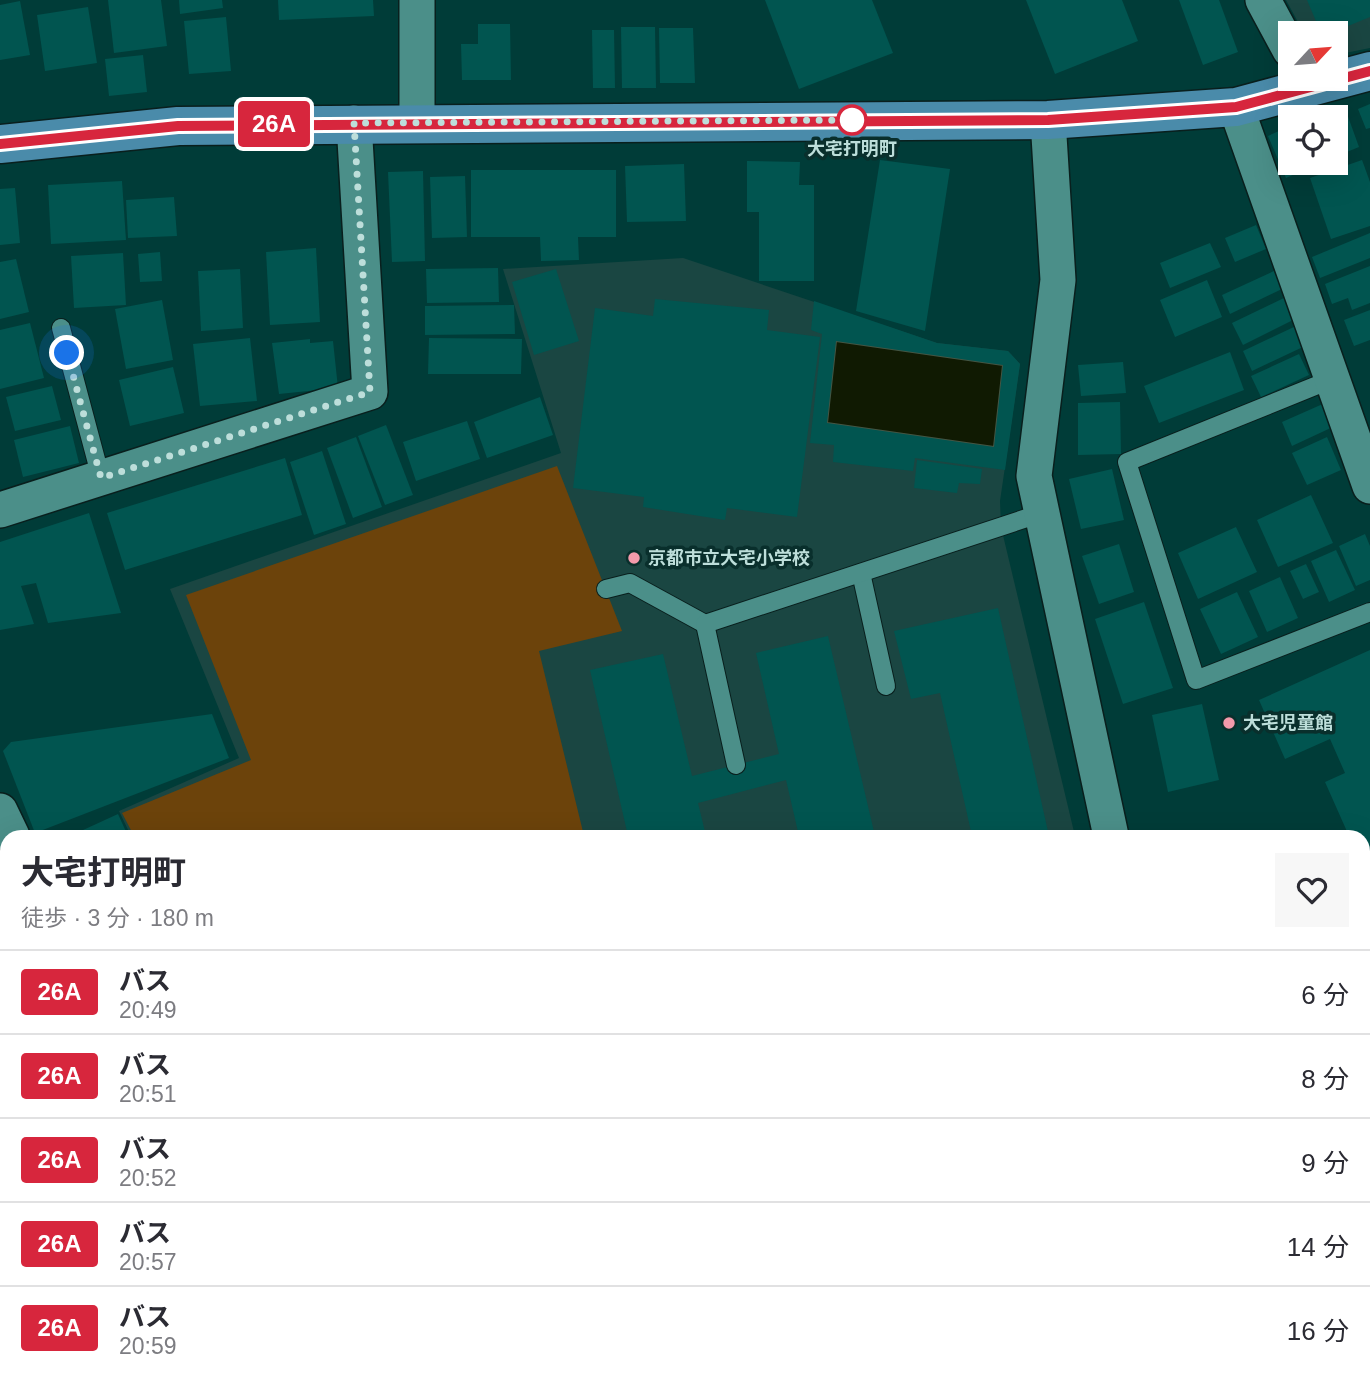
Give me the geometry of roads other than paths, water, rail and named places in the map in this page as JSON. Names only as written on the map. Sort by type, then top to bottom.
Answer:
[{"type":"main road","points":[[1348,75],[1370,71]]},
{"type":"main road","points":[[0,144],[178,126],[417,122],[1048,120],[1236,107],[1283,91]]},
{"type":"street","points":[[417,0],[417,122]]},
{"type":"street","points":[[1263,0],[1278,28]]},
{"type":"street","points":[[1236,107],[1330,380],[1370,486]]},
{"type":"street","points":[[1048,120],[1058,280],[1034,476],[1110,830]]},
{"type":"street","points":[[0,510],[370,392],[354,123]]},
{"type":"street","points":[[0,811],[9,830]]},
{"type":"lane","points":[[61,328],[101,478]]},
{"type":"lane","points":[[1330,380],[1127,462],[1196,680],[1370,612]]},
{"type":"lane","points":[[606,589],[630,583],[705,624],[1042,513]]},
{"type":"lane","points":[[861,573],[886,686]]},
{"type":"lane","points":[[705,624],[736,765]]},
{"type":"place","name":"大宅打明町","points":[[852,120]]},
{"type":"place","name":"京都市立大宅小学校","points":[[634,558]]},
{"type":"place","name":"大宅児童館","points":[[1229,723]]}]
